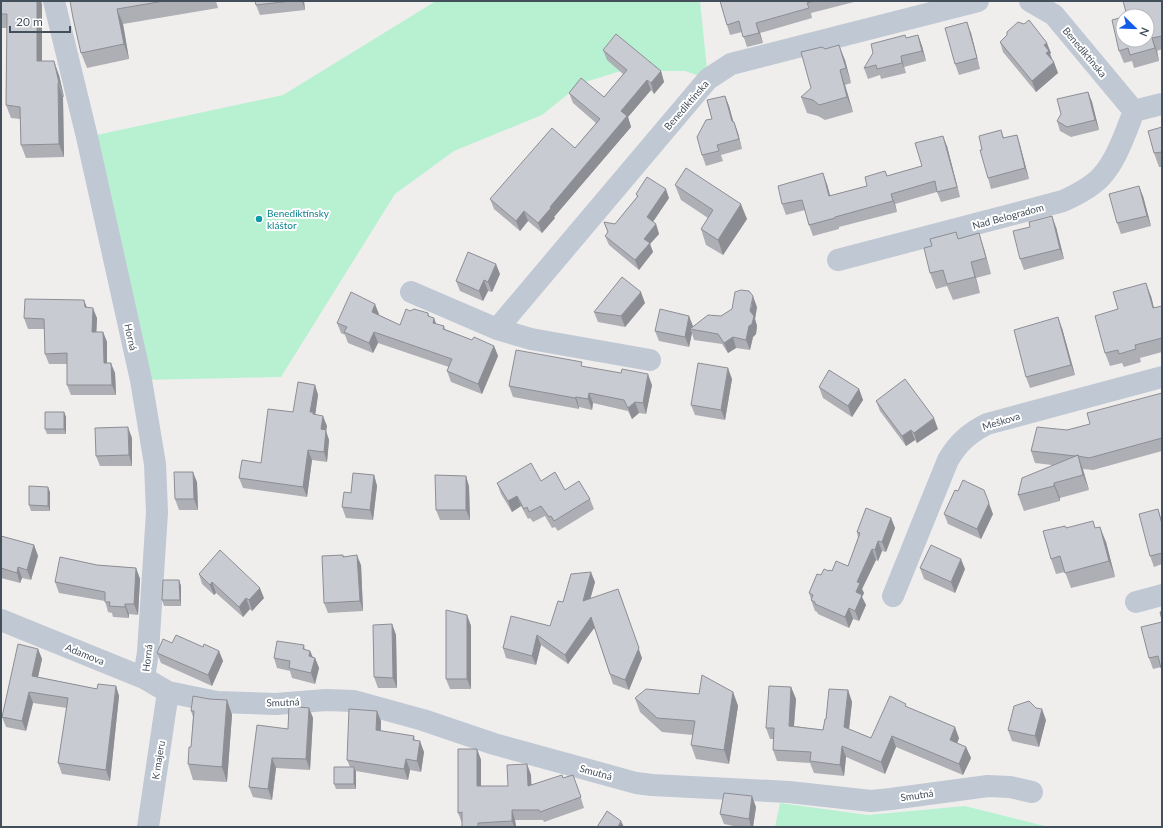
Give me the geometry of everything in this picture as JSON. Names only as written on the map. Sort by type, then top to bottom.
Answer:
[{"type":"street","name":"Horná","points":[[54,1],[87,137],[141,380],[155,464],[157,512],[148,652],[144,678]]},
{"type":"street","name":"Benediktínska","points":[[497,328],[708,79],[731,64],[978,1]]},
{"type":"street","name":"Benediktínska","points":[[1030,1],[1054,15],[1134,111]]},
{"type":"street","points":[[1134,111],[1162,104]]},
{"type":"street","name":"Nad Belogradom","points":[[838,260],[1063,201],[1080,193],[1095,184],[1108,167],[1120,147],[1134,111]]},
{"type":"street","points":[[410,292],[497,328],[531,339],[650,360]]},
{"type":"street","name":"Meškova","points":[[893,596],[948,460],[955,448],[965,438],[975,430],[987,424],[1162,377]]},
{"type":"street","points":[[1136,602],[1162,595]]},
{"type":"street","name":"Adamova","points":[[1,620],[144,678],[168,692]]},
{"type":"street","name":"Smutná","points":[[168,692],[216,702],[276,704],[326,700],[354,701],[423,720],[502,746],[636,783],[652,785],[789,792],[870,801],[988,786],[1010,787],[1032,792]]},
{"type":"street","name":"K majeru","points":[[148,827],[168,692]]},
{"type":"green space","points":[[436,1],[700,1],[708,79],[685,71],[621,71],[582,83],[542,115],[454,151],[395,194],[281,377],[141,380],[87,137],[283,95]]},
{"type":"green space","points":[[780,803],[868,815],[965,806],[1049,827],[775,827]]},
{"type":"building","points":[[1,1],[37,1],[37,61],[54,61],[59,83],[59,144],[21,145],[20,107],[6,105],[7,14],[1,14]]},
{"type":"building","points":[[70,1],[164,1],[117,9],[124,44],[81,53]]},
{"type":"building","points":[[255,1],[291,1],[256,5]]},
{"type":"building","points":[[720,1],[814,1],[807,3],[809,8],[756,23],[759,33],[743,37],[739,21],[727,25]]},
{"type":"building","points":[[1123,1],[1162,1],[1162,36],[1155,37],[1155,8],[1125,8]]},
{"type":"building","points":[[1115,19],[1115,33],[1112,20]]},
{"type":"building","points":[[1029,20],[1047,43],[1044,45],[1049,51],[1046,53],[1054,62],[1032,81],[1000,42],[1007,35],[1007,32],[1018,22],[1024,24]]},
{"type":"building","points":[[967,22],[977,58],[955,64],[945,28]]},
{"type":"building","points":[[616,34],[661,71],[651,83],[647,80],[621,111],[627,116],[538,223],[524,211],[516,221],[490,199],[552,128],[575,148],[600,119],[569,93],[581,78],[604,97],[627,70],[603,50]]},
{"type":"building","points":[[905,35],[906,38],[918,35],[922,51],[901,56],[902,63],[877,69],[876,65],[864,68],[873,53],[871,44]]},
{"type":"building","points":[[839,45],[846,68],[840,70],[847,97],[819,105],[813,100],[801,97],[811,88],[801,52],[822,47],[825,49]]},
{"type":"building","points":[[1118,48],[1128,48],[1119,51]]},
{"type":"building","points":[[1128,48],[1155,48],[1130,55]]},
{"type":"building","points":[[1088,92],[1095,120],[1067,127],[1057,121],[1061,114],[1057,99]]},
{"type":"building","points":[[725,96],[739,139],[717,145],[719,151],[702,155],[697,137],[706,120],[712,119],[707,100]]},
{"type":"building","points":[[1162,127],[1162,152],[1154,153],[1148,131]]},
{"type":"building","points":[[1001,130],[1003,138],[1017,135],[1025,168],[988,178],[980,150],[982,150],[979,136]]},
{"type":"building","points":[[943,136],[957,187],[937,192],[935,181],[891,194],[893,201],[809,225],[802,200],[782,204],[778,186],[823,173],[829,196],[867,186],[865,177],[885,171],[887,176],[922,166],[915,143]]},
{"type":"building","points":[[686,168],[741,204],[718,240],[701,229],[713,210],[675,185]]},
{"type":"building","points":[[647,177],[666,189],[647,217],[656,224],[644,239],[650,243],[635,260],[605,236],[608,232],[604,222],[615,224],[638,196],[636,194]]},
{"type":"building","points":[[1139,186],[1147,216],[1117,223],[1109,194]]},
{"type":"building","points":[[1052,216],[1060,249],[1020,259],[1013,231],[1030,227],[1029,222]]},
{"type":"building","points":[[956,232],[958,239],[979,233],[986,258],[971,262],[975,277],[947,284],[943,270],[930,273],[924,248],[932,246],[930,239]]},
{"type":"building","points":[[468,252],[496,264],[488,282],[484,280],[479,291],[456,281]]},
{"type":"building","points":[[622,277],[641,292],[621,316],[594,312]]},
{"type":"building","points":[[1146,283],[1153,308],[1162,306],[1162,338],[1135,345],[1136,349],[1119,354],[1118,350],[1105,353],[1095,316],[1118,309],[1113,292]]},
{"type":"building","points":[[741,290],[749,291],[753,296],[750,311],[754,316],[752,324],[749,326],[746,340],[733,337],[724,343],[718,334],[690,329],[708,315],[721,316],[732,309],[735,292]]},
{"type":"building","points":[[351,292],[375,304],[372,312],[400,325],[406,309],[410,311],[414,309],[428,313],[428,316],[434,318],[433,323],[444,326],[443,329],[472,340],[474,337],[494,346],[478,384],[447,371],[452,359],[374,332],[369,343],[344,332],[347,327],[337,323]]},
{"type":"building","points":[[25,299],[84,300],[85,307],[93,308],[92,332],[103,332],[104,363],[111,363],[112,385],[67,385],[67,353],[45,354],[44,319],[24,318]]},
{"type":"building","points":[[660,309],[689,316],[685,337],[655,331]]},
{"type":"building","points":[[1058,317],[1071,365],[1026,377],[1014,330]]},
{"type":"building","points":[[516,350],[582,362],[581,366],[621,373],[622,369],[648,374],[643,403],[635,402],[628,408],[624,400],[589,393],[588,399],[575,398],[509,386]]},
{"type":"building","points":[[698,363],[728,368],[721,410],[691,405]]},
{"type":"building","points":[[829,370],[859,389],[848,406],[819,387]]},
{"type":"building","points":[[905,379],[934,418],[914,433],[911,430],[902,436],[876,401]]},
{"type":"building","points":[[298,382],[315,385],[310,412],[323,416],[321,429],[326,430],[324,452],[308,450],[303,487],[239,478],[242,460],[261,463],[268,409],[293,412]]},
{"type":"building","points":[[1162,393],[1162,438],[1089,458],[1078,455],[1075,456],[1031,451],[1037,427],[1067,430],[1090,424],[1087,413]]},
{"type":"building","points":[[45,412],[64,412],[64,429],[45,429]]},
{"type":"building","points":[[128,427],[129,455],[96,456],[95,428]]},
{"type":"building","points":[[1078,455],[1083,475],[1054,483],[1054,486],[1018,495],[1022,478]]},
{"type":"building","points":[[531,463],[541,481],[555,472],[565,490],[579,481],[590,499],[554,521],[541,506],[529,512],[527,507],[524,509],[517,496],[508,501],[497,483]]},
{"type":"building","points":[[174,472],[193,472],[194,499],[175,499]]},
{"type":"building","points":[[353,473],[374,475],[370,510],[342,507],[344,492],[351,493]]},
{"type":"building","points":[[435,475],[466,476],[466,510],[436,510]]},
{"type":"building","points":[[963,480],[984,490],[989,503],[977,529],[944,514],[955,490],[958,491]]},
{"type":"building","points":[[29,486],[48,487],[48,506],[29,505]]},
{"type":"building","points":[[866,508],[891,518],[882,542],[878,541],[875,550],[872,549],[857,582],[860,583],[856,592],[862,595],[855,611],[849,608],[845,617],[815,604],[815,602],[811,600],[813,595],[809,593],[817,574],[821,575],[824,569],[832,571],[836,561],[848,566],[860,533],[857,532]]},
{"type":"building","points":[[1158,509],[1162,524],[1162,553],[1150,556],[1139,514]]},
{"type":"building","points":[[1093,521],[1095,528],[1100,527],[1109,561],[1065,573],[1060,556],[1051,559],[1043,531],[1065,526],[1066,528]]},
{"type":"building","points":[[1,536],[34,545],[27,570],[18,567],[17,573],[1,568]]},
{"type":"building","points":[[931,545],[961,559],[951,582],[920,568]]},
{"type":"building","points":[[220,550],[260,588],[249,600],[246,598],[239,607],[212,582],[210,585],[199,574]]},
{"type":"building","points":[[343,555],[343,557],[357,555],[360,601],[324,603],[322,556]]},
{"type":"building","points":[[60,557],[97,565],[136,568],[134,604],[125,604],[125,607],[109,606],[110,602],[105,602],[105,592],[55,582]]},
{"type":"building","points":[[591,572],[583,601],[618,589],[639,648],[625,680],[610,674],[591,617],[565,655],[537,635],[532,656],[503,648],[511,616],[550,626],[558,601],[563,602],[571,574]]},
{"type":"building","points":[[163,580],[179,580],[180,600],[162,600]]},
{"type":"building","points":[[446,610],[467,615],[467,679],[446,679]]},
{"type":"building","points":[[1162,622],[1161,668],[1158,656],[1149,658],[1141,627]]},
{"type":"building","points":[[392,624],[393,678],[374,677],[373,625]]},
{"type":"building","points":[[176,635],[203,647],[204,644],[219,651],[208,675],[157,653],[163,639],[172,643]]},
{"type":"building","points":[[277,641],[304,645],[303,649],[310,651],[309,656],[315,658],[311,673],[289,668],[290,661],[274,658]]},
{"type":"building","points":[[18,644],[38,649],[32,676],[97,689],[98,684],[116,686],[106,770],[58,763],[68,698],[29,692],[22,721],[2,717]]},
{"type":"building","points":[[702,675],[733,692],[724,750],[691,745],[695,721],[657,718],[635,698],[646,689],[699,694]]},
{"type":"building","points":[[769,686],[791,687],[789,726],[823,730],[826,719],[829,689],[848,690],[844,727],[871,738],[890,696],[906,704],[905,706],[955,727],[950,740],[966,747],[959,764],[892,736],[881,762],[842,746],[840,765],[810,761],[811,752],[773,750],[774,728],[766,728]]},
{"type":"building","points":[[193,696],[227,700],[222,767],[188,764],[194,711],[191,711]]},
{"type":"building","points":[[1029,701],[1036,708],[1042,709],[1035,736],[1008,730],[1014,706]]},
{"type":"building","points":[[289,706],[309,708],[306,759],[272,758],[268,789],[249,787],[257,725],[288,729]]},
{"type":"building","points":[[349,709],[377,711],[376,730],[414,736],[413,740],[420,741],[417,761],[406,759],[404,769],[347,760]]},
{"type":"building","points":[[458,749],[477,749],[477,786],[508,786],[507,765],[527,764],[528,786],[562,775],[563,778],[573,775],[581,797],[540,812],[539,810],[512,810],[512,821],[478,823],[478,827],[462,827],[462,812],[458,813]]},
{"type":"building","points":[[334,767],[354,767],[354,784],[334,784]]},
{"type":"building","points":[[724,793],[752,796],[749,819],[720,814]]},
{"type":"building","points":[[607,811],[621,821],[618,827],[597,827]]},
{"type":"place","name":"Benediktínsky kláštor","points":[[259,219]]}]
